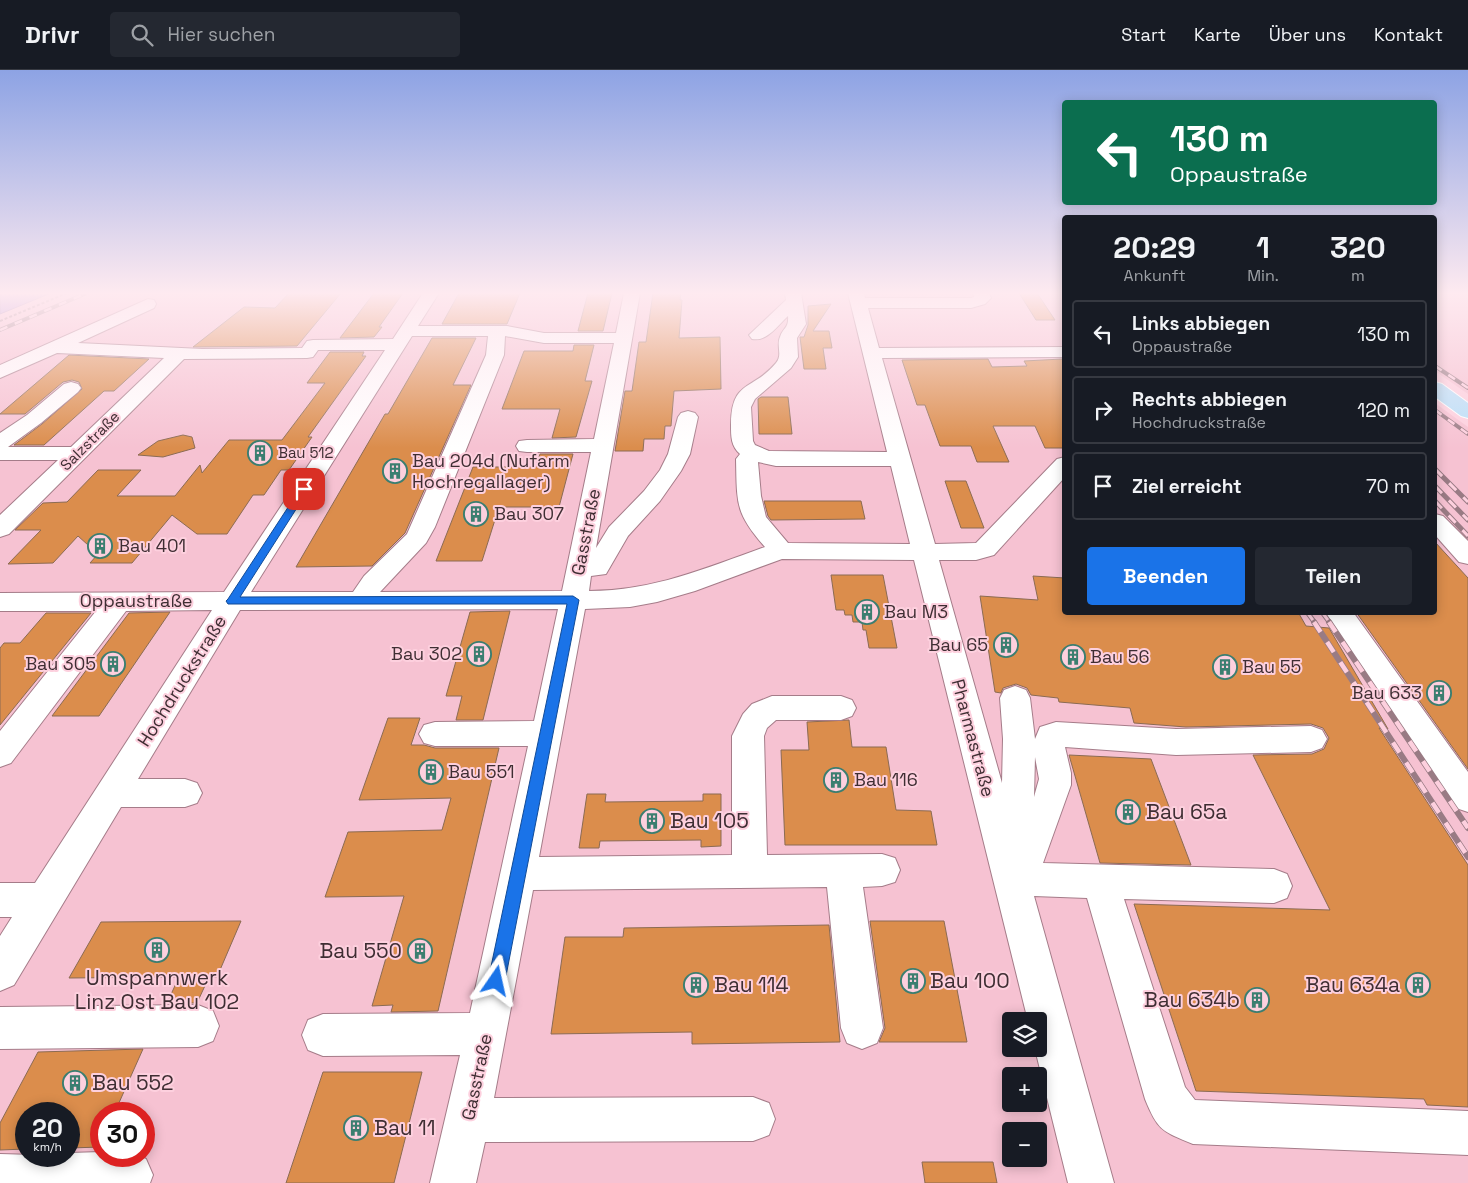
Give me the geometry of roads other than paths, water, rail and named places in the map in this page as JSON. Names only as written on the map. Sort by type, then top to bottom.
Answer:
[{"type":"main road","points":[[1437,378],[1468,400]]},
{"type":"main road","points":[[1437,389],[1468,412]]},
{"type":"street","points":[[0,372],[58,345]]},
{"type":"street","points":[[53,347],[179,353],[307,353],[314,345]]},
{"type":"street","name":"Hochdruckstraße","points":[[0,970],[232,601],[398,345]]},
{"type":"street","points":[[467,385],[472,375],[483,363],[491,345]]},
{"type":"street","points":[[360,601],[373,582],[417,538],[495,355],[496,345]]},
{"type":"street","name":"Gasstraße","points":[[453,1183],[486,1034],[580,568],[623,345]]},
{"type":"street","points":[[788,345],[789,357],[782,368],[746,396],[741,407],[742,441],[746,449],[752,453],[776,459],[900,459]]},
{"type":"street","name":"Pharmastraße","points":[[870,345],[1091,1183]]},
{"type":"street","points":[[872,353],[1062,352]]},
{"type":"street","name":"Salzstraße","points":[[0,529],[179,353]]},
{"type":"street","points":[[0,443],[34,419],[71,388]]},
{"type":"street","points":[[52,454],[109,399],[118,396],[135,396]]},
{"type":"street","points":[[580,568],[597,568],[618,532],[652,496],[670,471],[679,454],[688,417]]},
{"type":"street","points":[[527,446],[603,445]]},
{"type":"street","points":[[0,454],[77,453]]},
{"type":"street","points":[[752,453],[747,459],[754,517],[764,533],[777,545],[780,551],[976,552],[985,549],[1062,467]]},
{"type":"street","points":[[1437,523],[1468,556]]},
{"type":"street","name":"Oppaustraße","points":[[0,602],[621,599],[657,593],[686,585],[780,551]]},
{"type":"street","points":[[0,754],[118,602]]},
{"type":"street","points":[[1340,615],[1468,798]]},
{"type":"street","points":[[1010,879],[1020,760],[1020,729],[1015,698]]},
{"type":"street","points":[[750,872],[748,736],[753,722],[763,711],[772,708],[841,708]]},
{"type":"street","points":[[436,734],[546,733]]},
{"type":"street","points":[[1010,879],[1025,864],[1055,785],[1056,778],[1050,751],[1051,736],[1056,734],[1176,742],[1311,740]]},
{"type":"street","points":[[112,793],[185,793]]},
{"type":"street","points":[[518,874],[882,870]]},
{"type":"street","points":[[843,871],[862,1028]]},
{"type":"street","points":[[1010,879],[1274,886]]},
{"type":"street","points":[[1100,882],[1167,1100],[1178,1115],[1193,1122],[1468,1133]]},
{"type":"street","points":[[0,900],[44,900]]},
{"type":"street","points":[[0,1028],[198,1026]]},
{"type":"street","points":[[323,1035],[486,1034]]},
{"type":"street","points":[[468,1120],[753,1118]]},
{"type":"street","points":[[0,1177],[130,1176]]},
{"type":"railway","points":[[1437,367],[1468,388]]},
{"type":"railway","points":[[1437,411],[1468,434]]},
{"type":"railway","points":[[1437,471],[1468,502]]},
{"type":"railway","points":[[1437,488],[1468,520]]},
{"type":"railway","points":[[1437,503],[1468,536]]},
{"type":"railway","points":[[1309,615],[1315,623]]},
{"type":"railway","points":[[1324,615],[1330,623]]},
{"type":"railway","points":[[1314,622],[1468,857]]},
{"type":"railway","points":[[1329,622],[1468,828]]},
{"type":"place","name":"Bau 512","points":[[260,453]]},
{"type":"place","name":"Bau 204d (Nufarm Hochregallager)","points":[[395,471]]},
{"type":"place","name":"Bau 307","points":[[476,514]]},
{"type":"place","name":"Bau 401","points":[[100,546]]},
{"type":"place","name":"Bau M3","points":[[867,612]]},
{"type":"place","name":"Bau 65","points":[[1006,645]]},
{"type":"place","name":"Bau 302","points":[[479,654]]},
{"type":"place","name":"Bau 56","points":[[1073,657]]},
{"type":"place","name":"Bau 305","points":[[113,664]]},
{"type":"place","name":"Bau 55","points":[[1225,667]]},
{"type":"place","name":"Bau 633","points":[[1439,693]]},
{"type":"place","name":"Bau 551","points":[[431,772]]},
{"type":"place","name":"Bau 116","points":[[836,780]]},
{"type":"place","name":"Bau 65a","points":[[1128,812]]},
{"type":"place","name":"Bau 105","points":[[652,821]]},
{"type":"place","name":"Umspannwerk Linz Ost Bau 102","points":[[157,950]]},
{"type":"place","name":"Bau 550","points":[[420,951]]},
{"type":"place","name":"Bau 100","points":[[913,981]]},
{"type":"place","name":"Bau 114","points":[[696,985]]},
{"type":"place","name":"Bau 634a","points":[[1418,985]]},
{"type":"place","name":"Bau 634b","points":[[1257,1000]]},
{"type":"place","name":"Bau 552","points":[[75,1083]]},
{"type":"place","name":"Bau 11","points":[[356,1128]]}]
